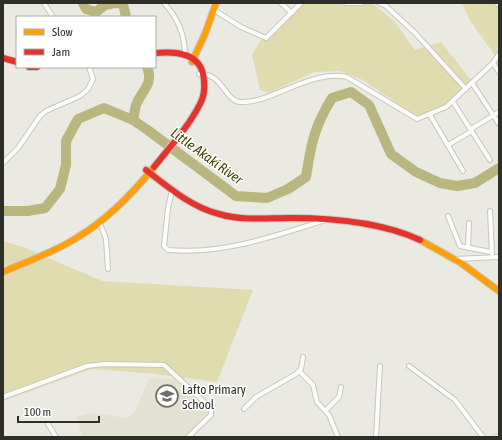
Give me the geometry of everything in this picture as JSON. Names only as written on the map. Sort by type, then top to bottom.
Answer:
[{"type":"main road","points":[[193,60],[216,3]]},
{"type":"main road","points":[[3,272],[83,235],[128,192],[157,159],[176,134],[200,97],[201,74],[193,60],[185,55],[173,51],[156,53]]},
{"type":"main road","points":[[156,56],[185,55]]},
{"type":"main road","points":[[3,58],[16,62]]},
{"type":"main road","points":[[3,62],[16,66]]},
{"type":"main road","points":[[147,171],[172,191],[199,206],[228,217],[252,220],[297,218],[330,219],[390,230],[408,236],[452,259],[499,291]]},
{"type":"main road","points":[[3,269],[74,236],[99,220]]},
{"type":"street","points":[[44,3],[52,16]]},
{"type":"street","points":[[164,3],[177,20],[185,55]]},
{"type":"street","points":[[281,3],[292,13]]},
{"type":"street","points":[[214,10],[241,27],[266,38],[301,3]]},
{"type":"street","points":[[346,3],[362,3]]},
{"type":"street","points":[[380,3],[386,6],[414,33],[466,89]]},
{"type":"street","points":[[201,74],[215,77],[232,97],[241,102],[256,99],[311,80],[342,76],[367,88],[413,118],[430,115],[443,110],[493,63],[499,54]]},
{"type":"street","points":[[493,63],[499,72]]},
{"type":"street","points":[[3,162],[18,148],[43,113],[75,99],[88,89],[93,79],[88,68]]},
{"type":"street","points":[[472,83],[499,124]]},
{"type":"street","points":[[453,102],[490,160]]},
{"type":"street","points":[[448,145],[499,112]]},
{"type":"street","points":[[430,115],[463,171]]},
{"type":"street","points":[[172,191],[168,208],[164,246],[168,250],[190,252],[216,249],[266,239],[330,219]]},
{"type":"street","points":[[490,211],[492,254]]},
{"type":"street","points":[[448,216],[458,243],[463,247],[499,257]]},
{"type":"street","points":[[99,220],[106,239],[108,269]]},
{"type":"street","points":[[468,248],[469,223]]},
{"type":"street","points":[[452,259],[492,254]]},
{"type":"street","points":[[244,409],[256,397],[299,371],[303,356]]},
{"type":"street","points":[[3,397],[87,366],[104,364],[164,365],[211,408],[211,415],[188,437]]},
{"type":"street","points":[[376,437],[380,366]]},
{"type":"street","points":[[409,366],[455,400],[483,437]]},
{"type":"street","points":[[299,371],[312,385],[317,402],[326,410],[338,437]]},
{"type":"street","points":[[326,410],[339,397],[341,387]]},
{"type":"street","points":[[48,424],[56,437]]},
{"type":"shaded area","points":[[301,3],[372,3],[394,21],[415,50],[441,42],[474,84],[449,109],[420,119],[361,79],[340,71],[314,72],[269,93],[260,90],[252,55],[260,41]]},
{"type":"shaded area","points":[[462,3],[499,3],[499,61],[471,22]]},
{"type":"shaded area","points":[[3,241],[23,247],[102,281],[253,290],[217,382],[155,374],[92,369],[3,401]]},
{"type":"shaded area","name":"Lafto Primary School","points":[[149,378],[175,379],[209,413],[183,437],[83,437],[76,417],[91,413],[127,418],[135,412]]},
{"type":"waterway","points":[[83,3],[86,9],[96,12],[105,5],[115,3]]},
{"type":"waterway","points":[[116,3],[123,4],[126,16]]},
{"type":"waterway","points":[[133,120],[138,100],[148,83],[149,73],[147,68]]},
{"type":"waterway","name":"Little Akaki River","points":[[3,211],[28,211],[45,208],[60,189],[66,165],[66,141],[78,119],[104,108],[133,120],[236,196],[267,198],[288,189],[306,177],[314,136],[326,108],[332,98],[351,92],[369,105],[391,154],[416,172],[440,183],[457,186],[475,183],[499,168]]},
{"type":"traffic: slow","points":[[192,62],[205,34],[216,3]]},
{"type":"traffic: slow","points":[[3,272],[60,247],[89,230],[110,214],[154,167]]},
{"type":"traffic: slow","points":[[420,240],[461,263],[499,291]]},
{"type":"traffic: jam","points":[[154,167],[196,112],[204,93],[204,80],[199,64],[193,59],[180,54],[163,52],[156,53]]},
{"type":"traffic: jam","points":[[3,58],[16,62]]},
{"type":"traffic: jam","points":[[146,170],[171,190],[189,201],[199,207],[219,214],[237,218],[307,218],[357,222],[389,229],[420,240]]},
{"type":"place","name":"Lafto Primary School","points":[[167,396]]}]
